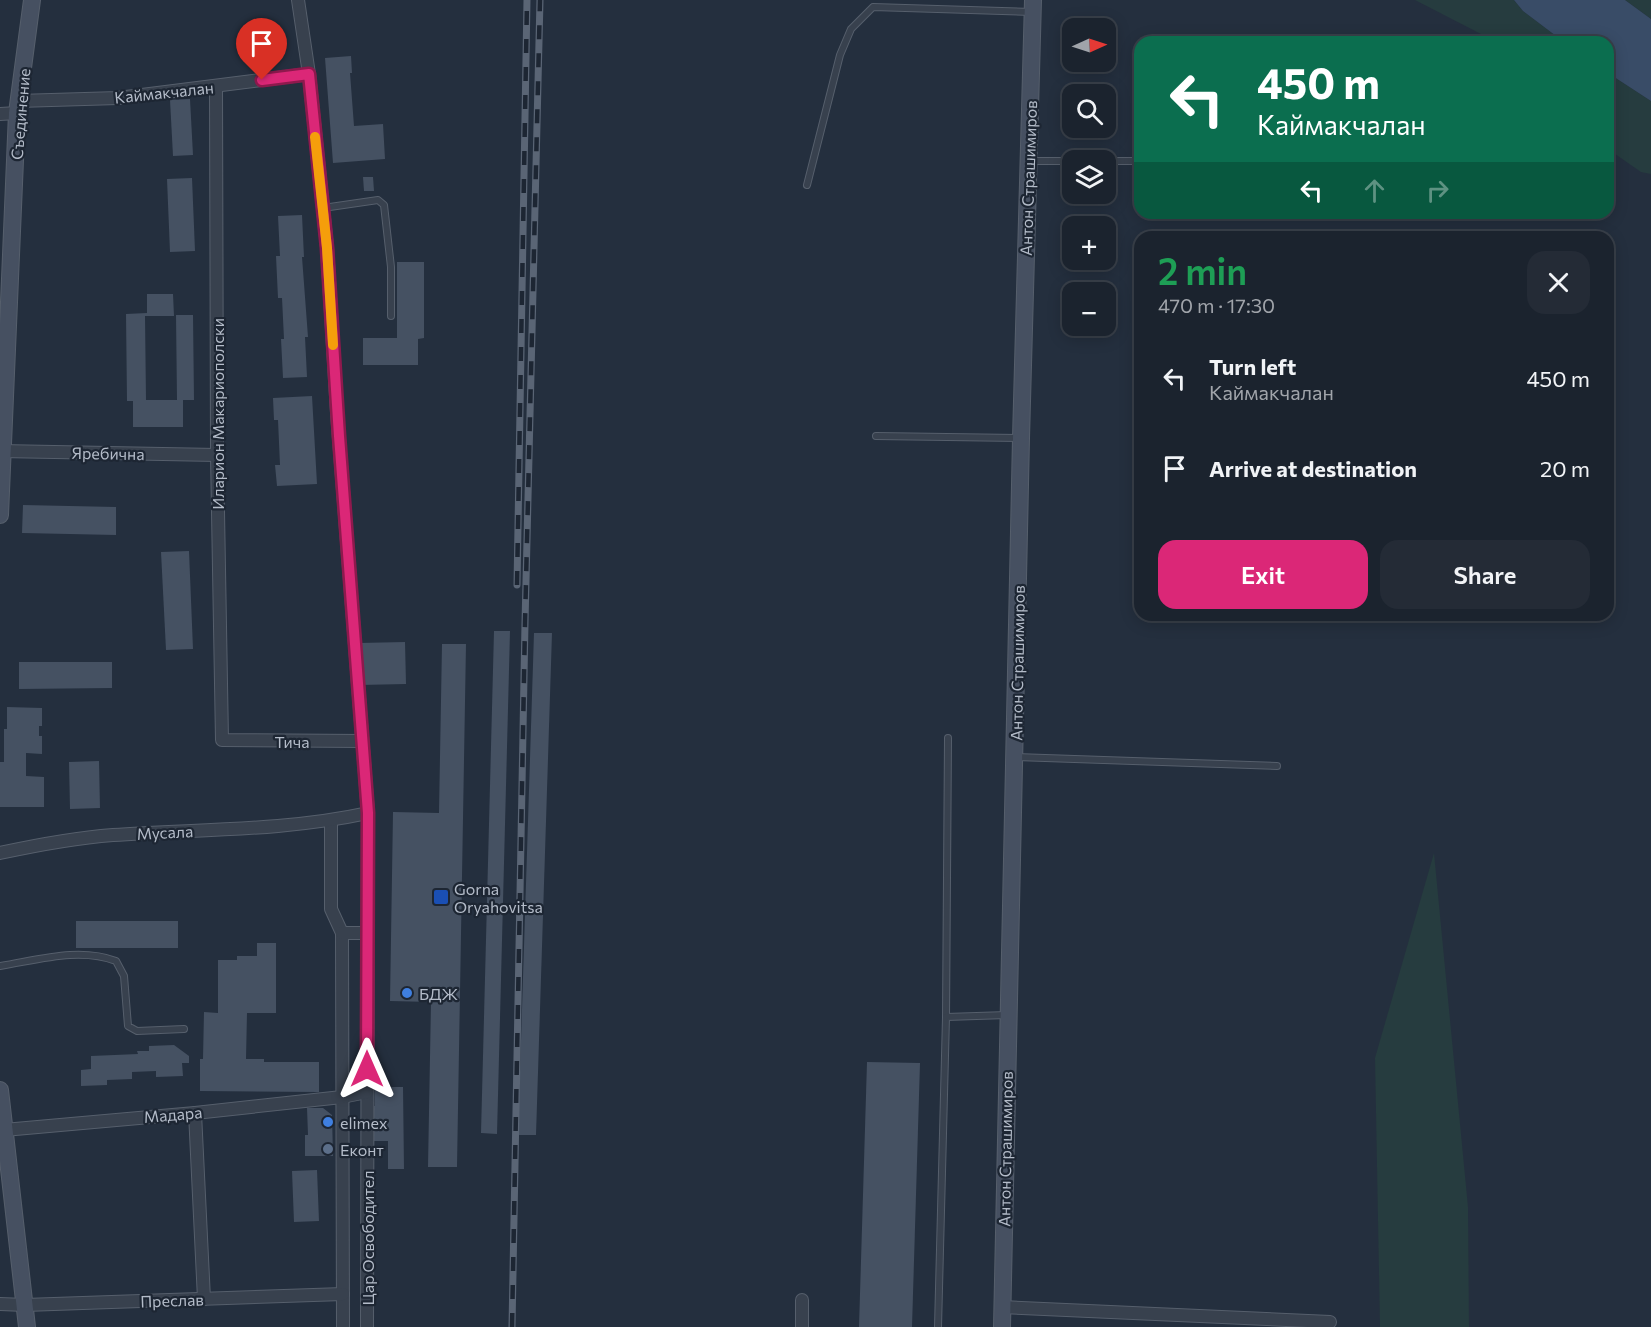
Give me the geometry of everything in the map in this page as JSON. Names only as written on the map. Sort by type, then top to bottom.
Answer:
[{"type":"street","name":"Съединение","points":[[0,515],[18,107],[32,0]]},
{"type":"street","name":"Цар Освободител","points":[[298,0],[309,74],[323,208],[368,813],[368,1327]]},
{"type":"street","name":"Антон Страшимиров","points":[[1002,1327],[1021,438],[1033,6]]},
{"type":"street","name":"Каймакчалан","points":[[0,114],[18,107],[216,87],[309,74]]},
{"type":"street","name":"Иларион Макариополски","points":[[216,87],[217,455],[222,741]]},
{"type":"street","name":"Яребична","points":[[2,452],[217,455]]},
{"type":"street","name":"Тича","points":[[222,741],[362,741]]},
{"type":"street","name":"Мусала","points":[[0,853],[47,843],[112,835],[331,821],[368,813]]},
{"type":"street","points":[[331,821],[331,909],[342,933],[369,933]]},
{"type":"street","name":"Цар Освободител","points":[[342,933],[343,1327]]},
{"type":"street","points":[[0,1090],[27,1327]]},
{"type":"street","name":"Мадара","points":[[4,1130],[195,1113],[342,1097],[367,1092]]},
{"type":"street","points":[[195,1113],[204,1299]]},
{"type":"street","name":"Преслав","points":[[0,1305],[343,1294]]},
{"type":"street","points":[[802,1300],[802,1327]]},
{"type":"street","points":[[1002,1307],[1330,1322]]},
{"type":"lane","points":[[807,184],[840,55],[851,29],[873,7],[1033,6]]},
{"type":"lane","points":[[1028,161],[1062,161]]},
{"type":"lane","points":[[1116,161],[1134,161]]},
{"type":"lane","points":[[323,208],[378,200],[384,205],[391,267],[390,316]]},
{"type":"lane","points":[[876,436],[1021,438]]},
{"type":"lane","points":[[938,1327],[946,1017],[948,738]]},
{"type":"lane","points":[[1015,757],[1277,766]]},
{"type":"lane","points":[[0,966],[55,957],[88,954],[102,956],[116,961],[123,976],[128,1026],[137,1031],[184,1029]]},
{"type":"lane","points":[[946,1017],[1008,1015]]},
{"type":"green space","points":[[1415,0],[1514,0],[1523,11],[1556,36],[1484,36]]},
{"type":"green space","points":[[1625,0],[1651,0],[1651,19],[1628,2]]},
{"type":"green space","points":[[1614,77],[1651,101],[1651,174],[1641,172],[1614,153]]},
{"type":"green space","points":[[1434,853],[1468,1207],[1469,1327],[1380,1327],[1375,1058]]},
{"type":"water","points":[[1514,0],[1625,0],[1651,19],[1651,101],[1614,77],[1614,36],[1556,36],[1523,11]]},
{"type":"building","points":[[351,56],[354,126],[383,124],[385,159],[333,163],[325,58]]},
{"type":"building","points":[[190,99],[193,155],[173,156],[170,100]]},
{"type":"building","points":[[363,177],[373,177],[374,191],[364,191]]},
{"type":"building","points":[[192,178],[195,251],[170,252],[167,179]]},
{"type":"building","points":[[302,215],[304,257],[302,257],[308,337],[305,337],[307,377],[283,378],[282,298],[278,298],[276,256],[280,256],[278,216]]},
{"type":"building","points":[[397,262],[424,262],[424,338],[418,339],[418,365],[363,365],[363,338],[397,338]]},
{"type":"building","points":[[147,294],[173,294],[174,316],[145,316],[146,400],[177,400],[176,315],[193,315],[194,400],[183,400],[183,427],[133,427],[133,401],[127,401],[126,314],[147,313]]},
{"type":"building","points":[[312,396],[317,484],[277,486],[275,465],[280,465],[278,420],[274,420],[273,398]]},
{"type":"building","points":[[23,505],[116,507],[116,535],[22,533]]},
{"type":"building","points":[[189,551],[193,649],[166,650],[161,552]]},
{"type":"building","points":[[494,631],[510,631],[497,1134],[481,1133]]},
{"type":"building","points":[[534,633],[552,633],[536,1135],[518,1135]]},
{"type":"building","points":[[405,642],[406,684],[360,685],[359,643]]},
{"type":"building","points":[[442,644],[466,644],[457,1167],[428,1167],[431,1002],[390,1001],[393,812],[439,813]]},
{"type":"building","points":[[19,662],[112,662],[112,688],[19,689]]},
{"type":"building","points":[[7,707],[42,708],[42,726],[39,726],[39,736],[42,736],[42,754],[26,753],[26,776],[44,777],[44,807],[0,807],[0,762],[4,762]]},
{"type":"building","points":[[99,761],[100,808],[70,809],[69,762]]},
{"type":"building","points":[[76,921],[178,921],[178,948],[76,948]]},
{"type":"building","points":[[257,943],[276,943],[276,1013],[247,1013],[246,1059],[264,1059],[264,1062],[319,1062],[319,1092],[200,1091],[204,1012],[218,1013],[218,960],[237,960],[237,956],[257,956]]},
{"type":"building","points":[[174,1045],[189,1056],[189,1063],[182,1063],[183,1076],[156,1077],[156,1071],[132,1072],[132,1079],[107,1080],[107,1085],[81,1086],[81,1070],[91,1069],[91,1056],[138,1054],[137,1051],[149,1051],[149,1046]]},
{"type":"building","points":[[867,1062],[920,1063],[912,1327],[859,1327]]},
{"type":"building","points":[[375,1087],[403,1087],[404,1169],[388,1169],[388,1141],[373,1141],[372,1106],[375,1106]]},
{"type":"building","points":[[307,1108],[323,1108],[332,1115],[333,1156],[305,1156],[305,1135],[308,1135]]},
{"type":"building","points":[[317,1170],[319,1221],[294,1222],[292,1171]]},
{"type":"railway","points":[[517,585],[527,0]]},
{"type":"railway","points":[[512,1327],[525,623],[540,0]]},
{"type":"slow traffic","points":[[315,137],[327,248],[333,345]]},
{"type":"place","name":"Gorna Oryahovitsa","points":[[441,897]]},
{"type":"place","name":"БДЖ","points":[[407,993]]},
{"type":"place","name":"elimex","points":[[328,1122]]},
{"type":"place","name":"Еконт","points":[[328,1149]]},
{"type":"route","points":[[262,80],[309,74],[327,248],[368,813],[367,1069]]}]
